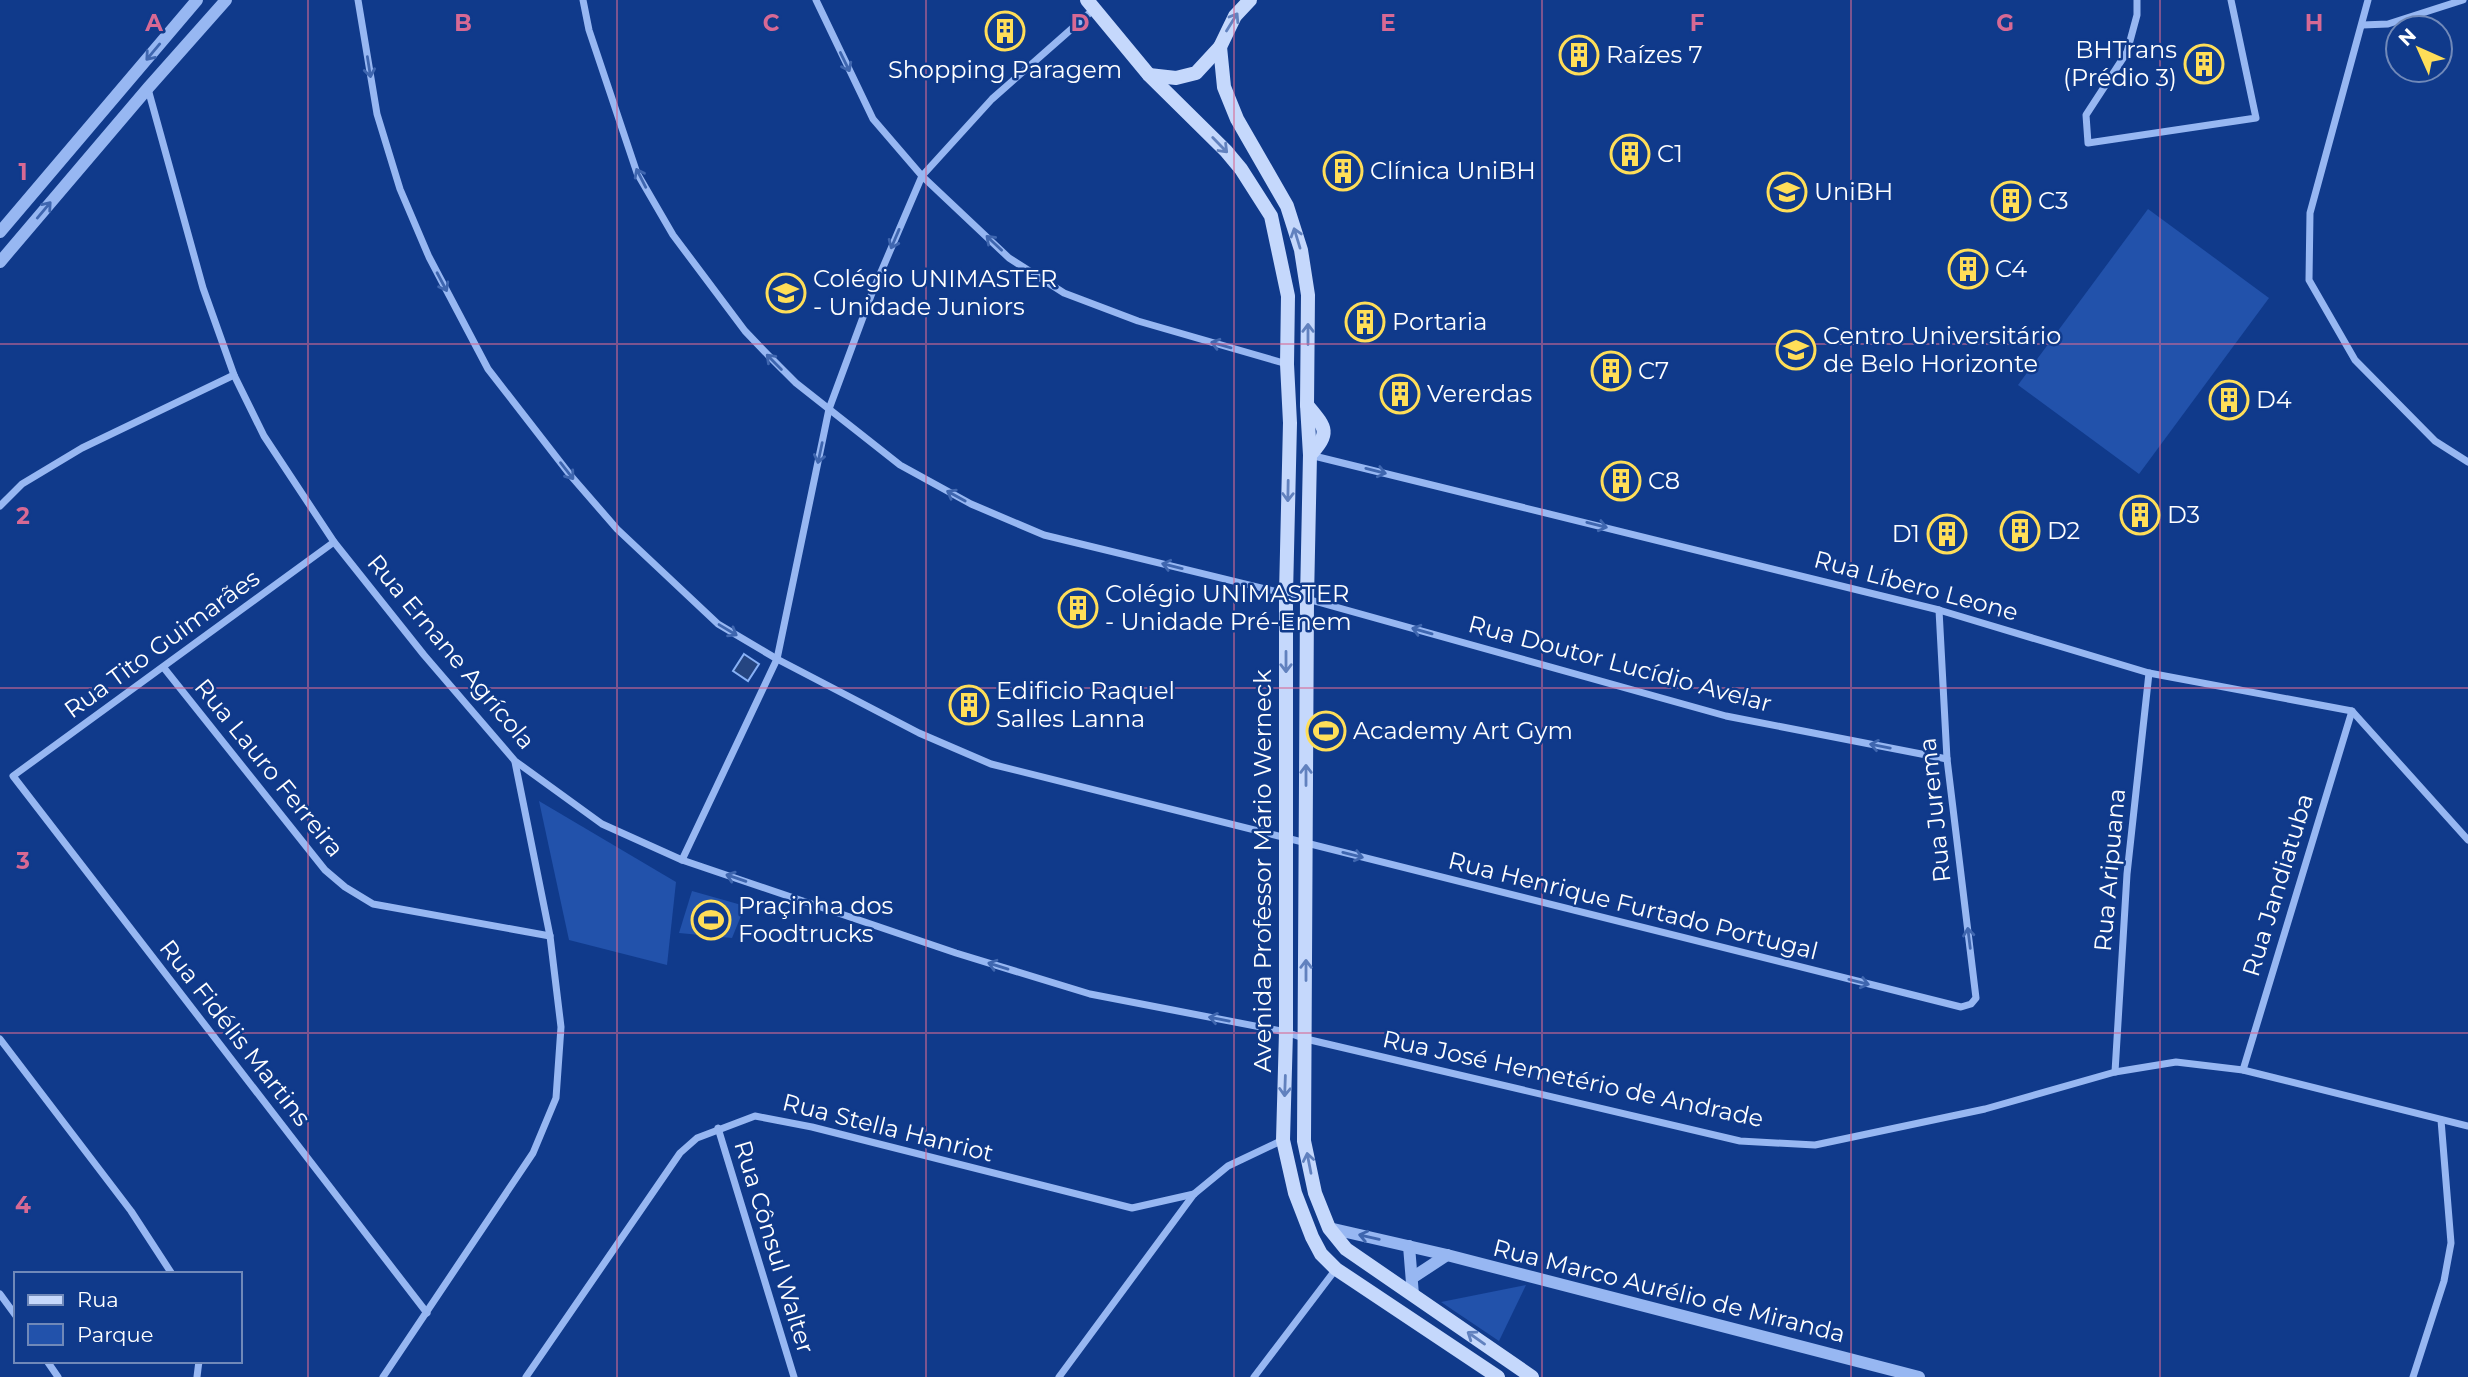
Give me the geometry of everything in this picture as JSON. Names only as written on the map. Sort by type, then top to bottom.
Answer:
[{"type":"main road","points":[[1149,75],[1176,78],[1191,75],[1209,62],[1220,47],[1235,16],[1250,0]]},
{"type":"main road","name":"Avenida Professor Mário Werneck","points":[[1090,5],[1149,75],[1226,151],[1271,216],[1288,296],[1290,422],[1286,594],[1286,1032],[1283,1140],[1295,1193],[1321,1254],[1336,1269],[1498,1377]]},
{"type":"main road","points":[[1220,47],[1224,87],[1233,110],[1287,206],[1301,250],[1308,295],[1307,405],[1325,431],[1324,440],[1310,455],[1301,447],[1290,422]]},
{"type":"main road","name":"Avenida Professor Mário Werneck","points":[[1310,455],[1304,1141],[1315,1193],[1329,1228],[1346,1249],[1532,1377]]},
{"type":"main road","points":[[1380,1298],[1397,1300],[1413,1295]]},
{"type":"street","points":[[0,232],[197,0]]},
{"type":"street","points":[[0,262],[226,0]]},
{"type":"street","name":"Rua Henrique Furtado Portugal","points":[[358,0],[377,114],[401,188],[429,257],[488,369],[571,476],[617,528],[718,624],[777,659],[919,733],[991,764],[1961,1007],[1971,1004]]},
{"type":"street","name":"Rua Doutor Lucídio Avelar","points":[[583,0],[589,30],[637,173],[673,235],[745,331],[796,383],[900,465],[971,504],[1044,535],[1307,599],[1726,716],[1947,758]]},
{"type":"street","points":[[816,0],[873,119],[922,176],[1009,258],[1064,293],[1138,321],[1287,364]]},
{"type":"street","points":[[2137,0],[2137,15],[2127,52],[2086,115],[2088,143],[2256,118],[2231,0]]},
{"type":"street","points":[[2368,0],[2310,213],[2309,280],[2355,360],[2435,441],[2468,462]]},
{"type":"street","points":[[2362,25],[2388,24],[2463,0]]},
{"type":"street","points":[[682,860],[777,659],[829,409],[873,293],[922,176],[992,99],[1090,5]]},
{"type":"street","name":"Rua Ernane Agrícola","points":[[148,88],[203,288],[234,375],[264,436],[334,542],[424,655],[515,761],[602,824],[682,860],[956,953],[1090,994],[1286,1032]]},
{"type":"street","points":[[0,506],[22,484],[82,448],[234,375]]},
{"type":"street","name":"Rua Líbero Leone","points":[[1310,455],[1940,610],[2149,673],[2352,711]]},
{"type":"street","name":"Rua Tito Guimarães","points":[[13,776],[334,542]]},
{"type":"street","name":"Rua Jurema","points":[[1940,610],[1947,758],[1976,998],[1971,1004]]},
{"type":"street","name":"Rua Lauro Ferreira","points":[[164,668],[325,870],[345,887],[373,904],[550,936]]},
{"type":"street","name":"Rua Aripuana","points":[[2115,1072],[2127,874],[2149,673]]},
{"type":"street","points":[[2352,711],[2465,837]]},
{"type":"street","name":"Rua Jandiatuba","points":[[2243,1070],[2352,711]]},
{"type":"street","points":[[383,1377],[533,1153],[556,1098],[561,1027],[550,936],[515,761]]},
{"type":"street","name":"Rua Fidélis Martins","points":[[13,776],[427,1314]]},
{"type":"street","name":"Rua José Hemetério de Andrade","points":[[1286,1032],[1306,1039],[1740,1141],[1815,1144],[1985,1109],[2115,1072],[2176,1062],[2243,1070],[2468,1126]]},
{"type":"street","points":[[0,1039],[131,1211],[171,1272]]},
{"type":"street","name":"Rua Stella Hanriot","points":[[526,1377],[680,1153],[697,1138],[755,1116],[812,1127],[1132,1209],[1194,1194]]},
{"type":"street","points":[[2413,1377],[2444,1281],[2451,1243],[2441,1120]]},
{"type":"street","name":"Rua Cônsul Walter","points":[[718,1128],[794,1377]]},
{"type":"street","points":[[1059,1377],[1194,1194],[1228,1166],[1283,1140]]},
{"type":"street","name":"Rua Marco Aurélio de Miranda","points":[[1329,1228],[1447,1255],[1919,1377]]},
{"type":"street","points":[[1409,1246],[1413,1295]]},
{"type":"street","points":[[1412,1278],[1447,1255]]},
{"type":"street","points":[[1254,1377],[1336,1269]]},
{"type":"street","points":[[0,1294],[14,1314]]},
{"type":"green space","points":[[2148,209],[2269,298],[2139,474],[2018,385]]},
{"type":"green space","points":[[539,801],[676,882],[667,965],[569,940]]},
{"type":"green space","name":"Praçinha dos Foodtrucks","points":[[692,891],[745,906],[732,938],[679,933]]},
{"type":"green space","points":[[1526,1285],[1499,1341],[1441,1302]]},
{"type":"shaded area","points":[[744,654],[759,664],[748,681],[733,671]]},
{"type":"place","name":"Shopping Paragem","points":[[1005,31]]},
{"type":"place","name":"Raízes 7","points":[[1579,55]]},
{"type":"place","name":"BHTrans (Prédio 3)","points":[[2204,64]]},
{"type":"place","name":"C1","points":[[1630,154]]},
{"type":"place","name":"Clínica UniBH","points":[[1343,171]]},
{"type":"place","name":"UniBH","points":[[1787,192]]},
{"type":"place","name":"C3","points":[[2011,201]]},
{"type":"place","name":"C4","points":[[1968,269]]},
{"type":"place","name":"Colégio UNIMASTER - Unidade Juniors","points":[[786,293]]},
{"type":"place","name":"Portaria","points":[[1365,322]]},
{"type":"place","name":"Centro Universitário de Belo Horizonte","points":[[1796,350]]},
{"type":"place","name":"C7","points":[[1611,371]]},
{"type":"place","name":"Vererdas","points":[[1400,394]]},
{"type":"place","name":"D4","points":[[2229,400]]},
{"type":"place","name":"C8","points":[[1621,481]]},
{"type":"place","name":"D3","points":[[2140,515]]},
{"type":"place","name":"D2","points":[[2020,531]]},
{"type":"place","name":"D1","points":[[1947,534]]},
{"type":"place","name":"Colégio UNIMASTER - Unidade Pré-Enem","points":[[1078,608]]},
{"type":"place","name":"Edificio Raquel Salles Lanna","points":[[969,705]]},
{"type":"place","name":"Academy Art Gym","points":[[1326,731]]},
{"type":"place","name":"Praçinha dos Foodtrucks","points":[[711,920]]}]
